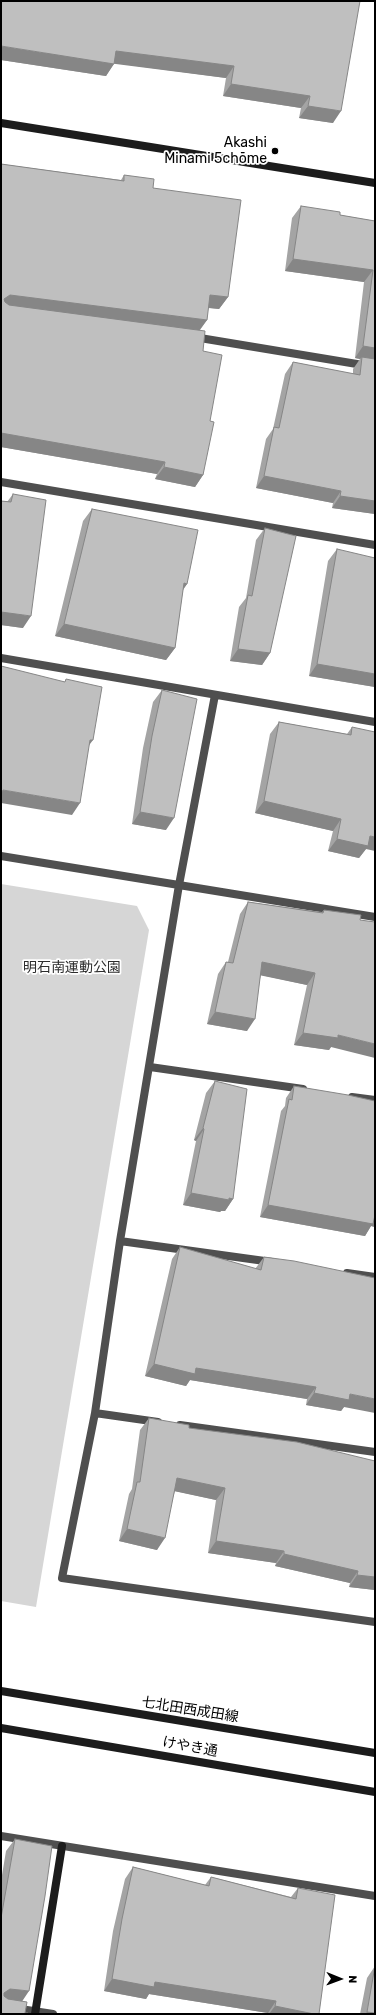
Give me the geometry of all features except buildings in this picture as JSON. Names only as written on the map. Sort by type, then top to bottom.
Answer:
[{"type":"street","points":[[1,123],[375,183]]},
{"type":"street","points":[[186,336],[240,343],[375,367]]},
{"type":"street","points":[[1,482],[375,545]]},
{"type":"street","points":[[1,658],[375,722]]},
{"type":"street","points":[[215,695],[179,886],[120,1241],[95,1413],[62,1578],[375,1622]]},
{"type":"street","points":[[1,856],[375,917]]},
{"type":"street","points":[[150,1067],[313,1091]]},
{"type":"street","points":[[344,1096],[375,1100]]},
{"type":"street","points":[[120,1241],[282,1264]]},
{"type":"street","points":[[336,1271],[375,1277]]},
{"type":"street","points":[[95,1413],[375,1452]]},
{"type":"street","name":"七北田西成田線","points":[[1,1691],[375,1753]]},
{"type":"street","name":"けやき通","points":[[1,1728],[375,1792]]},
{"type":"street","points":[[1,1836],[375,1896]]},
{"type":"street","points":[[35,2013],[62,1846]]},
{"type":"street","points":[[1,2006],[35,2013],[53,2014]]},
{"type":"green space","name":"明石南運動公園","points":[[1,884],[137,906],[149,930],[36,1607],[1,1601]]},
{"type":"place","name":"Akashi Minami 5chōme","points":[[275,151]]}]
